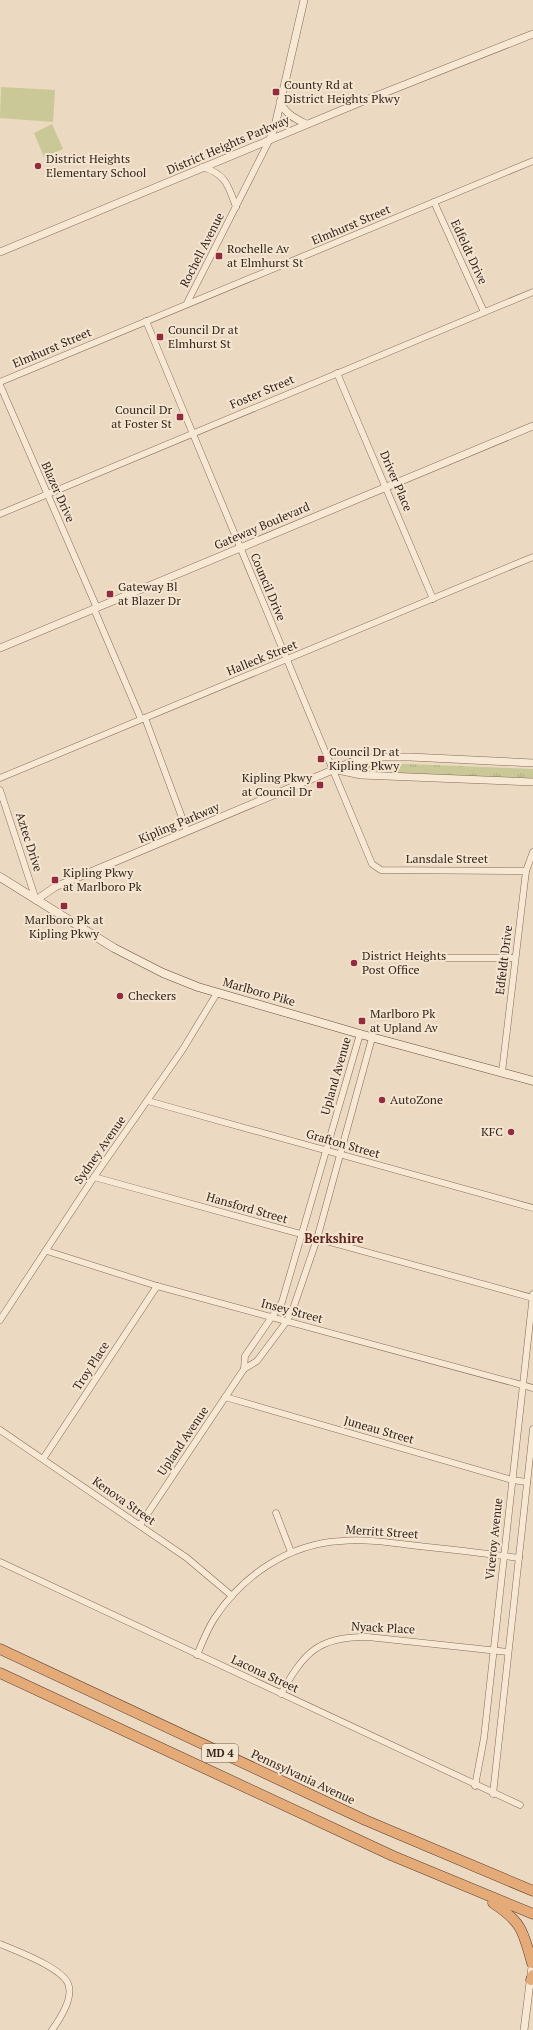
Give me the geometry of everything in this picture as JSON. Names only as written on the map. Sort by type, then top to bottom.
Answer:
[{"type":"highway","name":"Pennsylvania Avenue","points":[[0,1649],[365,1820],[533,1891]]},
{"type":"highway","name":"MD 4","points":[[0,1672],[342,1832],[467,1887],[533,1914]]},
{"type":"highway","points":[[467,1887],[507,1912],[516,1920],[524,1934],[532,1963]]},
{"type":"main road","name":"Marlboro Pike","points":[[0,877],[134,959],[163,973],[217,993],[372,1038],[533,1081]]},
{"type":"street","name":"Rochell Avenue","points":[[187,303],[270,139],[304,0]]},
{"type":"street","name":"District Heights Parkway","points":[[0,252],[306,124],[533,34]]},
{"type":"street","points":[[280,102],[285,111],[294,118],[306,124]]},
{"type":"street","name":"Elmhurst Street","points":[[0,382],[187,303],[533,161]]},
{"type":"street","name":"Rochell Avenue","points":[[202,167],[217,172],[225,182],[236,207]]},
{"type":"street","name":"Edfeldt Drive","points":[[434,202],[484,312]]},
{"type":"street","name":"Foster Street","points":[[0,514],[533,292]]},
{"type":"street","name":"Council Drive","points":[[146,321],[371,862]]},
{"type":"street","name":"Driver Place","points":[[337,373],[433,599]]},
{"type":"street","name":"Blazer Drive","points":[[0,385],[143,719],[187,831]]},
{"type":"street","name":"Gateway Boulevard","points":[[0,648],[386,486],[532,428]]},
{"type":"street","name":"Halleck Street","points":[[0,778],[533,557]]},
{"type":"street","name":"Kipling Parkway","points":[[36,900],[54,888],[332,769],[354,761],[379,757],[533,763]]},
{"type":"street","points":[[332,769],[361,774],[533,782]]},
{"type":"street","name":"Aztec Drive","points":[[0,790],[36,900]]},
{"type":"street","name":"Edfeldt Drive","points":[[502,1072],[526,871],[533,852]]},
{"type":"street","name":"Lansdale Street","points":[[371,862],[376,868],[381,870],[526,871]]},
{"type":"street","points":[[418,958],[515,958]]},
{"type":"street","name":"Sydney Avenue","points":[[0,1320],[47,1251],[94,1177],[183,1049],[217,993]]},
{"type":"street","name":"Upland Avenue","points":[[244,1369],[245,1356],[282,1302],[360,1034]]},
{"type":"street","name":"Upland Avenue","points":[[140,1525],[244,1369],[257,1361],[287,1321],[294,1306],[317,1239],[372,1038]]},
{"type":"street","name":"Grafton Street","points":[[148,1101],[533,1208]]},
{"type":"street","name":"Hansford Street","points":[[94,1177],[533,1298]]},
{"type":"street","name":"Insey Street","points":[[47,1251],[157,1286],[533,1388]]},
{"type":"street","name":"Troy Place","points":[[43,1459],[157,1286]]},
{"type":"street","name":"Viceroy Avenue","points":[[475,1786],[484,1738],[533,1294]]},
{"type":"street","name":"Juneau Street","points":[[225,1397],[512,1480],[527,1482]]},
{"type":"street","points":[[492,1794],[533,1429]]},
{"type":"street","name":"Kenova Street","points":[[0,1430],[140,1525],[204,1571],[232,1596]]},
{"type":"street","points":[[276,1513],[291,1552]]},
{"type":"street","name":"Merritt Street","points":[[197,1655],[213,1620],[232,1596],[250,1578],[291,1552],[328,1542],[352,1540],[519,1558]]},
{"type":"street","name":"Lacona Street","points":[[0,1562],[492,1794],[520,1805]]},
{"type":"street","name":"Nyack Place","points":[[281,1694],[292,1673],[303,1658],[318,1647],[333,1639],[350,1636],[368,1637],[508,1652]]},
{"type":"street","points":[[0,1944],[54,1969],[64,1976],[68,1982],[70,1993],[60,2019],[52,2030]]},
{"type":"street","points":[[524,2030],[532,1978],[533,1959]]},
{"type":"green space","points":[[1,87],[55,90],[53,122],[0,118]]},
{"type":"green space","points":[[52,124],[63,149],[44,157],[34,133]]},
{"type":"green space","points":[[379,763],[533,769],[533,780],[355,772],[351,770],[353,767]]},
{"type":"place","name":"County Rd at District Heights Pkwy","points":[[276,92]]},
{"type":"place","name":"District Heights Elementary School","points":[[38,166]]},
{"type":"place","name":"Rochelle Av at Elmhurst St","points":[[219,256]]},
{"type":"place","name":"Council Dr at Elmhurst St","points":[[160,337]]},
{"type":"place","name":"Council Dr at Foster St","points":[[180,417]]},
{"type":"place","name":"Gateway Bl at Blazer Dr","points":[[110,594]]},
{"type":"place","name":"Council Dr at Kipling Pkwy","points":[[321,759]]},
{"type":"place","name":"Kipling Pkwy at Council Dr","points":[[320,785]]},
{"type":"place","name":"Kipling Pkwy at Marlboro Pk","points":[[55,880]]},
{"type":"place","name":"Marlboro Pk at Kipling Pkwy","points":[[64,906]]},
{"type":"place","name":"District Heights Post Office","points":[[354,963]]},
{"type":"place","name":"Checkers","points":[[120,996]]},
{"type":"place","name":"Marlboro Pk at Upland Av","points":[[362,1021]]},
{"type":"place","name":"AutoZone","points":[[382,1100]]},
{"type":"place","name":"KFC","points":[[511,1132]]},
{"type":"district","name":"Berkshire","points":[[334,1238]]}]
